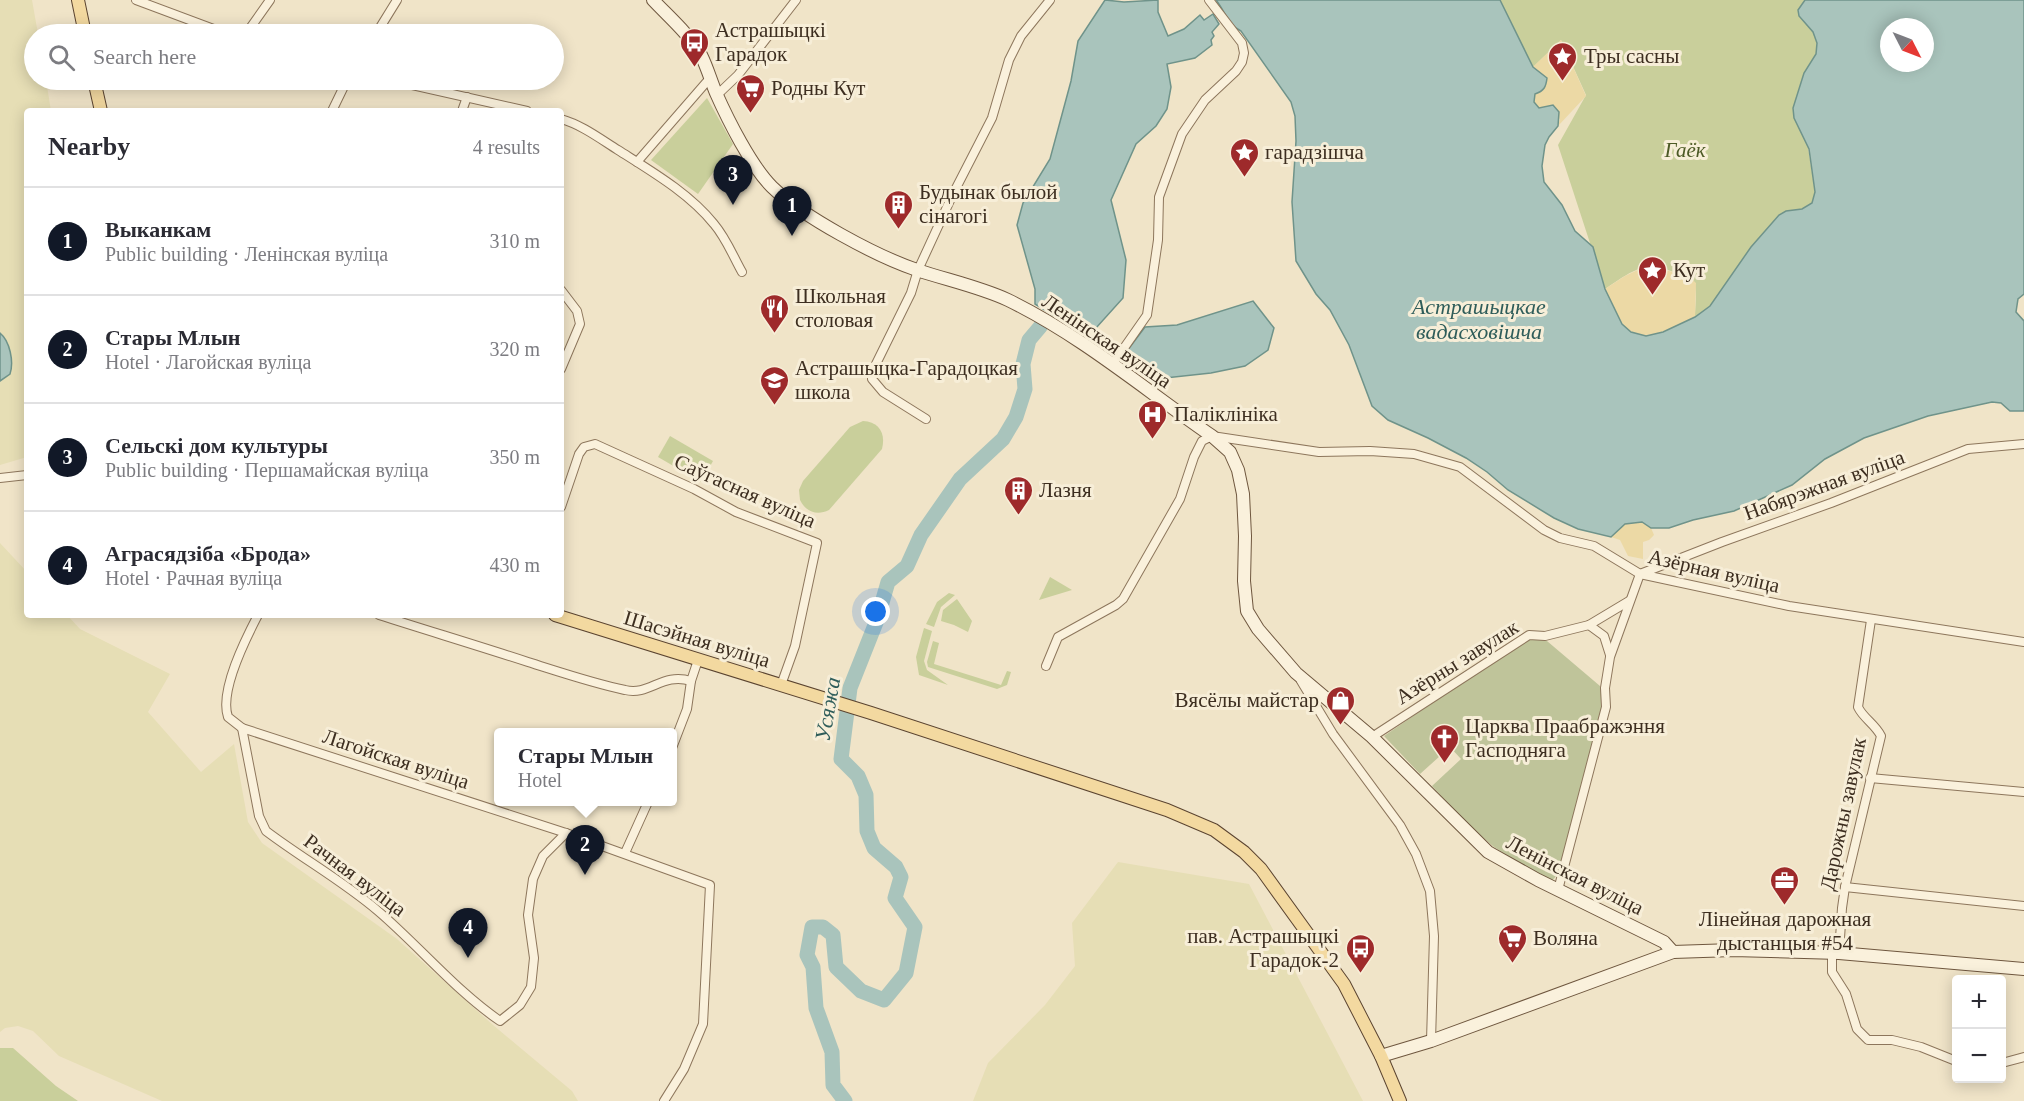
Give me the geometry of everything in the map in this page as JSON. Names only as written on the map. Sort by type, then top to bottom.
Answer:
[{"type":"main road","points":[[78,0],[83,24]]},
{"type":"main road","points":[[96,90],[100,108]]},
{"type":"main road","name":"Шасэйная вуліца","points":[[564,618],[871,713],[1167,810],[1214,830],[1244,852],[1261,869],[1280,892],[1344,984],[1381,1056],[1400,1101]]},
{"type":"street","points":[[136,0],[200,24]]},
{"type":"street","points":[[253,24],[270,0]]},
{"type":"street","points":[[382,24],[397,0]]},
{"type":"street","name":"Ленінская вуліца","points":[[653,0],[696,48],[717,95],[755,166],[770,185],[784,197],[832,228],[891,260],[999,297],[1049,321],[1212,436],[1230,452],[1238,470],[1243,494],[1244,581],[1247,611],[1258,629],[1296,673],[1372,737],[1488,852],[1558,890],[1664,942],[1673,952]]},
{"type":"street","points":[[717,95],[738,75],[796,0]]},
{"type":"street","points":[[926,419],[884,393],[872,379],[875,366],[911,293],[918,270],[953,194],[993,118],[1009,60],[1021,36],[1050,0]]},
{"type":"street","points":[[1112,365],[1147,315],[1158,240],[1159,197],[1182,134],[1204,100],[1236,71],[1242,62],[1244,53],[1242,43],[1209,0]]},
{"type":"street","points":[[637,162],[710,78]]},
{"type":"street","points":[[333,108],[342,90]]},
{"type":"street","points":[[436,90],[514,108]]},
{"type":"street","points":[[463,108],[468,97]]},
{"type":"street","points":[[564,120],[578,124],[637,162],[703,212],[724,238],[742,272]]},
{"type":"street","points":[[564,294],[577,311],[580,324],[564,362]]},
{"type":"street","points":[[1046,666],[1058,637],[1123,599],[1180,499],[1194,457],[1202,441],[1212,436]]},
{"type":"street","name":"Азёрная вуліца","points":[[1212,436],[1318,452],[1370,451],[1414,454],[1460,466],[1544,530],[1560,538],[1594,546],[1640,574],[1743,597],[1871,620],[2024,642]]},
{"type":"street","name":"Саўгасная вуліца","points":[[564,498],[579,454],[584,447],[595,444],[694,489],[736,512],[817,543],[795,646],[781,685]]},
{"type":"street","name":"Набярэжная вуліца","points":[[1640,574],[1832,503],[1968,449],[2024,444]]},
{"type":"street","points":[[0,478],[24,475]]},
{"type":"street","points":[[1558,890],[1605,707],[1605,688],[1610,657],[1640,574]]},
{"type":"street","name":"Азёрны завулак","points":[[1372,737],[1529,635],[1545,636],[1589,625],[1629,601]]},
{"type":"street","points":[[242,728],[228,717],[225,704],[242,647],[256,618]]},
{"type":"street","points":[[389,618],[573,676],[629,691],[646,689],[669,679],[681,678],[691,681]]},
{"type":"street","name":"Дарожны завулак","points":[[1871,620],[1858,706],[1861,713],[1877,728],[1881,736],[1845,887],[1832,972],[1846,994],[1857,1029],[1868,1040],[1892,1040],[1921,1047],[1952,1059]]},
{"type":"street","points":[[1589,625],[1604,636],[1610,657]]},
{"type":"street","points":[[677,735],[687,709],[691,681],[698,660]]},
{"type":"street","points":[[1296,673],[1333,734],[1400,825],[1416,854],[1430,891],[1434,936],[1431,1041]]},
{"type":"street","name":"Лагойская вуліца","points":[[242,728],[566,833],[710,885],[703,1024],[684,1069],[664,1101]]},
{"type":"street","name":"Рачная вуліца","points":[[242,728],[259,816],[266,831],[356,892],[484,1010],[500,1021],[520,1005],[531,987],[534,958],[528,915],[533,879],[543,856],[566,833]]},
{"type":"street","points":[[1870,778],[2024,792]]},
{"type":"street","points":[[625,853],[646,806]]},
{"type":"street","points":[[1845,887],[2024,906]]},
{"type":"street","points":[[1381,1056],[1431,1041],[1673,952],[1733,950],[1836,953],[2024,969]]},
{"type":"street","points":[[2006,1062],[2024,1057]]},
{"type":"shaded area","points":[[0,0],[32,0],[36,24],[24,24],[24,90],[48,90],[51,108],[24,108],[24,458],[0,465]]},
{"type":"shaded area","points":[[0,543],[24,569],[24,618],[70,618],[80,629],[170,674],[148,712],[201,772],[234,744],[248,822],[262,843],[397,939],[493,1025],[572,1091],[578,1101],[162,1101],[59,1056],[33,1031],[18,1026],[5,1028],[0,1032]]},
{"type":"shaded area","points":[[1118,862],[1249,884],[1363,1101],[973,1101],[988,1063],[1045,1005],[1075,966],[1072,923]]},
{"type":"green space","name":"Гаёк","points":[[1500,0],[1805,0],[1798,10],[1799,16],[1813,32],[1817,43],[1816,54],[1804,73],[1807,141],[1815,192],[1812,203],[1802,209],[1786,211],[1751,247],[1710,306],[1695,317],[1696,294],[1693,280],[1671,271],[1652,267],[1636,270],[1605,289],[1558,145],[1586,95],[1561,40],[1533,67]]},
{"type":"green space","points":[[707,98],[733,144],[698,194],[651,160]]},
{"type":"green space","points":[[863,421],[880,429],[883,438],[882,449],[829,510],[816,513],[809,510],[800,500],[799,490],[803,481],[850,427]]},
{"type":"green space","points":[[670,436],[713,461],[701,482],[658,457]]},
{"type":"green space","points":[[1050,577],[1072,590],[1039,600]]},
{"type":"green space","points":[[949,593],[955,595],[941,607],[934,627],[926,624],[937,602]]},
{"type":"green space","points":[[957,599],[972,621],[968,632],[941,621],[943,610]]},
{"type":"green space","points":[[924,628],[932,631],[924,661],[927,670],[948,685],[919,675],[916,657]]},
{"type":"green space","points":[[1529,637],[1538,637],[1547,641],[1600,686],[1604,699],[1559,872],[1555,878],[1550,880],[1546,880],[1494,847],[1467,824],[1432,786],[1461,759],[1450,747],[1420,774],[1384,736]]},
{"type":"green space","points":[[933,641],[939,643],[934,664],[1001,685],[1007,671],[1011,672],[1007,685],[997,689],[928,667],[927,662]]},
{"type":"green space","points":[[0,1048],[13,1048],[56,1086],[78,1101],[0,1101]]},
{"type":"sand","name":"Тры сасны","points":[[1561,40],[1586,96],[1558,126],[1560,119],[1538,108],[1534,102],[1533,67]]},
{"type":"sand","name":"Кут","points":[[1646,266],[1678,273],[1696,283],[1695,317],[1658,333],[1648,335],[1629,331],[1615,311],[1605,289]]},
{"type":"sand","points":[[1642,522],[1651,528],[1654,535],[1643,542],[1643,559],[1628,556],[1620,540],[1611,537],[1625,524]]},
{"type":"water","points":[[1105,0],[1124,2],[1158,0],[1158,12],[1168,36],[1184,29],[1200,15],[1204,20],[1213,14],[1219,24],[1212,32],[1214,36],[1211,40],[1212,45],[1195,58],[1167,64],[1171,87],[1167,109],[1156,126],[1136,144],[1111,200],[1126,260],[1123,298],[1096,328],[1076,325],[1063,316],[1054,316],[1035,304],[1035,289],[1017,225],[1023,203],[1050,159],[1071,81],[1078,41]]},
{"type":"water","name":"Астрашыцкае вадасховішча","points":[[1216,0],[1500,0],[1533,67],[1547,78],[1541,92],[1535,94],[1534,102],[1539,108],[1553,105],[1559,112],[1558,126],[1545,145],[1542,166],[1544,182],[1562,205],[1575,231],[1593,247],[1605,289],[1622,324],[1631,332],[1646,336],[1663,332],[1695,317],[1710,306],[1751,247],[1779,215],[1786,211],[1802,209],[1812,203],[1815,192],[1809,149],[1794,118],[1793,108],[1804,73],[1816,54],[1817,43],[1813,32],[1799,16],[1798,10],[1805,0],[2024,0],[2024,294],[2018,299],[2016,312],[2024,321],[2024,411],[2010,411],[2001,403],[1992,402],[1928,416],[1864,438],[1825,459],[1792,485],[1734,511],[1669,528],[1651,528],[1642,522],[1625,524],[1611,537],[1578,529],[1554,518],[1508,490],[1466,458],[1388,420],[1372,406],[1349,345],[1330,310],[1316,294],[1296,261],[1292,202],[1296,141],[1295,116],[1291,102],[1241,31],[1230,21]]},
{"type":"water","points":[[1253,301],[1274,328],[1268,350],[1245,366],[1211,373],[1165,378],[1145,368],[1127,351],[1145,327],[1177,325]]},
{"type":"water","points":[[0,333],[9,346],[12,364],[10,374],[0,381]]},
{"type":"waterway","name":"Усяжа","points":[[845,1101],[833,1085],[832,1052],[816,1008],[813,967],[807,955],[812,927],[823,927],[833,935],[836,967],[861,991],[884,1000],[906,973],[915,927],[895,898],[901,877],[896,867],[874,848],[867,831],[866,795],[858,776],[841,759],[850,688],[877,620],[888,582],[907,566],[921,535],[960,479],[1003,439],[1016,417],[1025,389],[1023,364],[1029,340],[1040,327]]},
{"type":"place","name":"Астрашыцкі Гарадок","points":[[694,68]]},
{"type":"place","name":"Тры сасны","points":[[1563,82]]},
{"type":"place","name":"Родны Кут","points":[[750,114]]},
{"type":"place","name":"гарадзішча","points":[[1244,178]]},
{"type":"place","name":"Сельскі дом культуры","points":[[733,205]]},
{"type":"place","name":"Будынак былой сінагогі","points":[[898,230]]},
{"type":"place","name":"Выканкам","points":[[792,236]]},
{"type":"place","name":"Кут","points":[[1652,296]]},
{"type":"place","name":"Школьная столовая","points":[[774,334]]},
{"type":"place","name":"Астрашыцка-Гарадоцкая школа","points":[[774,406]]},
{"type":"place","name":"Паліклініка","points":[[1153,440]]},
{"type":"place","name":"Лазня","points":[[1018,516]]},
{"type":"place","name":"Вясёлы майстар","points":[[1340,726]]},
{"type":"place","name":"Царква Праабражэння Гасподняга","points":[[1444,764]]},
{"type":"place","name":"Стары Млын","points":[[585,875]]},
{"type":"place","name":"Лінейная дарожная дыстанцыя #54","points":[[1785,906]]},
{"type":"place","name":"Аграсядзіба «Брода»","points":[[468,958]]},
{"type":"place","name":"Воляна","points":[[1512,964]]},
{"type":"place","name":"пав. Астрашыцкі Гарадок-2","points":[[1360,974]]}]
